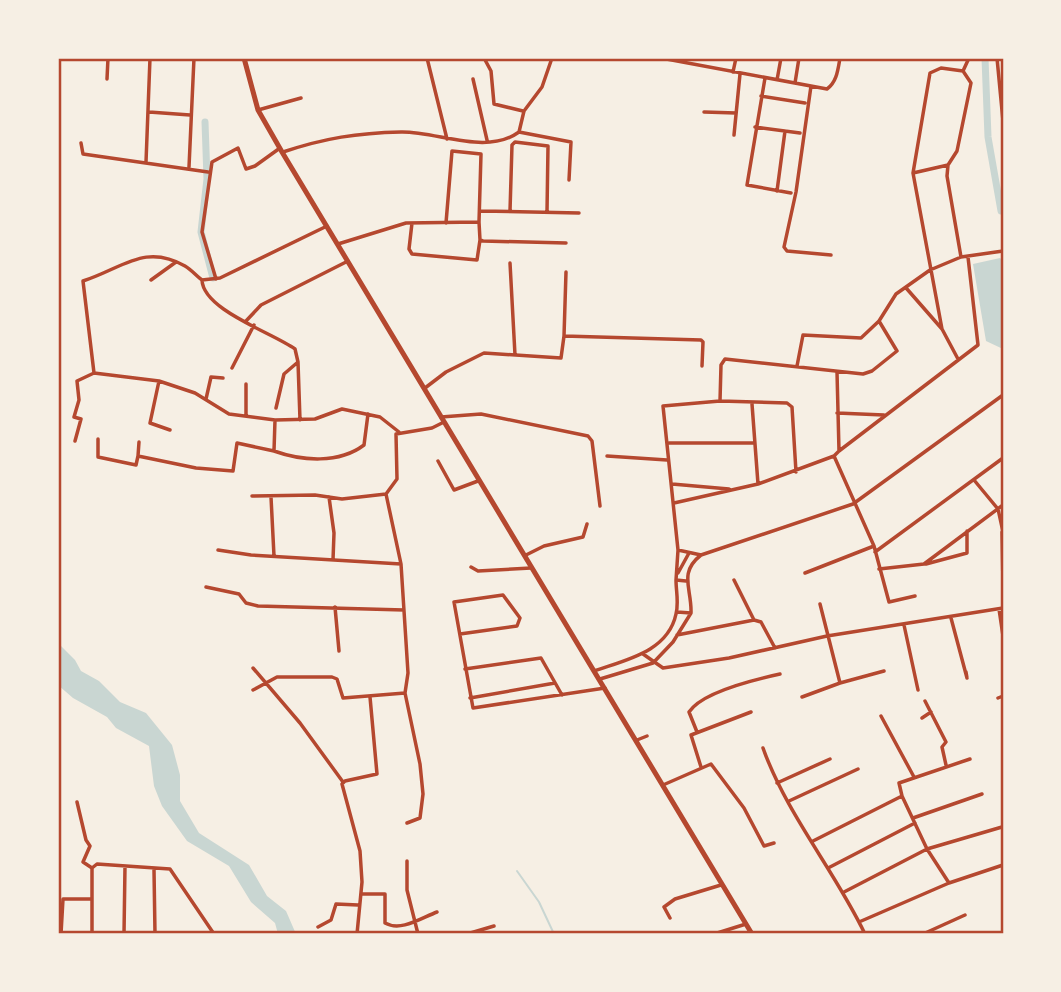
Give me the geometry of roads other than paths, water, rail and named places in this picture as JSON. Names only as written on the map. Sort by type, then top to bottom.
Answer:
[{"type":"main road","points":[[244,58],[258,110],[281,150],[752,934]]},
{"type":"street","points":[[107,79],[108,58]]},
{"type":"street","points":[[146,162],[150,58]]},
{"type":"street","points":[[189,168],[194,58]]},
{"type":"street","points":[[427,58],[447,139]]},
{"type":"street","points":[[484,58],[491,71],[494,104],[524,111]]},
{"type":"street","points":[[519,132],[524,111],[542,87],[552,58]]},
{"type":"street","points":[[661,58],[827,89],[832,85],[840,58]]},
{"type":"street","points":[[694,65],[695,58]]},
{"type":"street","points":[[733,72],[736,58]]},
{"type":"street","points":[[777,80],[781,58]]},
{"type":"street","points":[[795,83],[799,58]]},
{"type":"street","points":[[963,71],[969,58]]},
{"type":"street","points":[[997,58],[1003,121]]},
{"type":"street","points":[[942,329],[913,173],[930,73],[941,68],[963,71],[971,83],[957,151],[948,165],[947,176],[961,257]]},
{"type":"street","points":[[734,135],[740,73]]},
{"type":"street","points":[[765,78],[747,185],[791,193]]},
{"type":"street","points":[[474,79],[487,140]]},
{"type":"street","points":[[811,86],[796,192],[784,247],[787,251],[831,255]]},
{"type":"street","points":[[761,96],[805,103]]},
{"type":"street","points":[[258,110],[301,98]]},
{"type":"street","points":[[704,112],[736,113]]},
{"type":"street","points":[[149,113],[190,115]]},
{"type":"street","points":[[755,127],[800,133]]},
{"type":"street","points":[[777,191],[785,131]]},
{"type":"street","points":[[216,279],[202,232],[210,185],[207,172],[212,162],[236,148],[244,169],[256,166],[281,150],[333,136],[402,132],[447,139],[487,140],[512,136],[519,132],[571,142],[569,180]]},
{"type":"street","points":[[510,211],[512,145],[515,142],[548,146],[547,212]]},
{"type":"street","points":[[80,143],[81,154],[207,172]]},
{"type":"street","points":[[412,223],[409,249],[412,254],[477,260],[480,240],[481,154],[450,152],[446,223]]},
{"type":"street","points":[[913,173],[948,165]]},
{"type":"street","points":[[480,211],[579,213]]},
{"type":"street","points":[[338,244],[412,223],[479,222]]},
{"type":"street","points":[[94,373],[83,281],[127,265],[141,255],[160,256],[176,262],[202,280],[216,279],[327,226]]},
{"type":"street","points":[[480,240],[566,243]]},
{"type":"street","points":[[797,366],[802,336],[806,333],[861,338],[879,320],[896,294],[907,289],[930,270],[961,257],[1003,251]]},
{"type":"street","points":[[673,503],[758,484],[834,456],[978,345],[968,256]]},
{"type":"street","points":[[246,321],[261,305],[348,261]]},
{"type":"street","points":[[151,280],[176,262]]},
{"type":"street","points":[[510,263],[514,355]]},
{"type":"street","points":[[425,388],[446,372],[484,353],[561,358],[566,272]]},
{"type":"street","points":[[202,280],[202,286],[221,309],[295,349],[300,420]]},
{"type":"street","points":[[907,289],[942,329],[958,359]]},
{"type":"street","points":[[720,401],[721,365],[725,359],[867,374],[895,354],[897,348],[879,320]]},
{"type":"street","points":[[232,368],[254,326]]},
{"type":"street","points":[[564,336],[701,340],[704,342],[702,366]]},
{"type":"street","points":[[276,408],[284,374],[298,362]]},
{"type":"street","points":[[837,372],[839,451]]},
{"type":"street","points":[[75,440],[81,419],[74,417],[79,400],[77,381],[94,373],[159,381],[206,400],[229,414],[275,419],[324,417],[342,409],[380,417],[399,432],[432,428],[442,419],[481,414],[588,436],[592,440],[600,506]]},
{"type":"street","points":[[206,400],[211,377],[223,378]]},
{"type":"street","points":[[159,381],[150,423],[170,430]]},
{"type":"street","points":[[246,384],[246,415]]},
{"type":"street","points":[[599,679],[653,663],[677,635],[691,613],[686,581],[692,562],[701,555],[853,504],[1003,395]]},
{"type":"street","points":[[594,671],[643,654],[661,640],[677,612],[678,550],[667,460],[669,443],[663,406],[720,401],[787,403],[793,407],[796,472]]},
{"type":"street","points":[[752,404],[758,484]]},
{"type":"street","points":[[837,413],[886,415]]},
{"type":"street","points":[[138,456],[195,468],[233,471],[237,443],[311,460],[354,452],[364,445],[368,414]]},
{"type":"street","points":[[274,451],[275,419]]},
{"type":"street","points":[[252,496],[342,499],[386,494],[397,479],[395,439],[399,432]]},
{"type":"street","points":[[98,439],[98,457],[136,465],[139,442]]},
{"type":"street","points":[[669,443],[754,443]]},
{"type":"street","points":[[607,456],[667,460]]},
{"type":"street","points":[[834,456],[853,504],[874,546],[889,602],[915,596]]},
{"type":"street","points":[[874,552],[1003,458]]},
{"type":"street","points":[[438,461],[454,490],[478,481]]},
{"type":"street","points":[[974,480],[998,509],[1003,532],[1003,587]]},
{"type":"street","points":[[672,484],[734,490]]},
{"type":"street","points":[[386,494],[401,564],[408,673],[405,693],[420,764],[423,794],[420,818],[407,824]]},
{"type":"street","points":[[271,497],[274,556]]},
{"type":"street","points":[[329,497],[334,533],[333,560]]},
{"type":"street","points":[[924,564],[1003,505]]},
{"type":"street","points":[[524,556],[544,546],[583,537],[586,524]]},
{"type":"street","points":[[879,569],[924,564],[967,553],[967,531]]},
{"type":"street","points":[[805,573],[874,546]]},
{"type":"street","points":[[218,550],[401,564]]},
{"type":"street","points":[[678,550],[701,555]]},
{"type":"street","points":[[677,580],[689,553]]},
{"type":"street","points":[[471,567],[478,572],[531,568]]},
{"type":"street","points":[[677,580],[686,581]]},
{"type":"street","points":[[734,580],[754,620]]},
{"type":"street","points":[[206,587],[239,594],[246,603],[258,606],[404,610]]},
{"type":"street","points":[[460,634],[517,626],[520,618],[503,595],[454,602],[470,698],[474,708],[605,688]]},
{"type":"street","points":[[820,604],[840,683]]},
{"type":"street","points":[[335,607],[339,651]]},
{"type":"street","points":[[643,654],[663,668],[775,649],[827,636],[1001,609],[1003,636]]},
{"type":"street","points":[[677,612],[691,613]]},
{"type":"street","points":[[951,618],[967,678]]},
{"type":"street","points":[[677,635],[754,620],[761,622],[775,649]]},
{"type":"street","points":[[904,625],[918,690]]},
{"type":"street","points":[[465,669],[538,657],[546,663],[562,695]]},
{"type":"street","points":[[614,664],[617,672]]},
{"type":"street","points":[[253,668],[300,723],[342,782],[360,850],[361,894],[357,934]]},
{"type":"street","points":[[802,697],[884,671]]},
{"type":"street","points":[[697,732],[689,712],[695,705],[745,683],[780,674]]},
{"type":"street","points":[[253,690],[274,678],[335,678],[343,698],[405,693]]},
{"type":"street","points":[[470,698],[555,682]]},
{"type":"street","points":[[998,698],[1003,696]]},
{"type":"street","points":[[342,782],[377,774],[370,697]]},
{"type":"street","points":[[925,701],[946,743],[943,748],[946,765]]},
{"type":"street","points":[[702,768],[690,740],[691,735],[751,712]]},
{"type":"street","points":[[922,718],[931,712]]},
{"type":"street","points":[[881,716],[914,777]]},
{"type":"street","points":[[637,740],[647,736]]},
{"type":"street","points":[[763,748],[778,783],[830,867],[865,934]]},
{"type":"street","points":[[949,883],[927,849],[902,796],[900,783],[946,765],[970,759]]},
{"type":"street","points":[[778,783],[831,760]]},
{"type":"street","points":[[663,785],[711,764],[744,808],[764,846],[774,843]]},
{"type":"street","points":[[789,801],[858,769]]},
{"type":"street","points":[[830,867],[914,820],[982,793]]},
{"type":"street","points":[[813,841],[902,796]]},
{"type":"street","points":[[77,802],[86,840],[90,846],[82,861],[92,868]]},
{"type":"street","points":[[844,892],[927,849],[1002,827]]},
{"type":"street","points":[[407,861],[407,890],[418,934]]},
{"type":"street","points":[[92,868],[97,864],[153,867],[154,870],[171,869],[214,934]]},
{"type":"street","points":[[859,922],[949,883],[1003,865]]},
{"type":"street","points":[[124,934],[125,866]]},
{"type":"street","points":[[92,868],[92,934]]},
{"type":"street","points":[[154,870],[155,934]]},
{"type":"street","points":[[670,918],[664,907],[673,901],[721,885]]},
{"type":"street","points":[[361,894],[385,894],[385,923],[390,926],[414,923],[437,912]]},
{"type":"street","points":[[61,934],[63,899],[92,899]]},
{"type":"street","points":[[318,927],[331,920],[336,904],[358,905]]},
{"type":"street","points":[[923,934],[965,915]]},
{"type":"street","points":[[714,934],[746,924]]},
{"type":"street","points":[[467,934],[494,926]]},
{"type":"waterway","points":[[985,58],[988,137],[1001,211]]},
{"type":"waterway","points":[[205,122],[207,179],[201,232],[213,278]]},
{"type":"waterway","points":[[517,871],[539,902],[554,934]]}]
